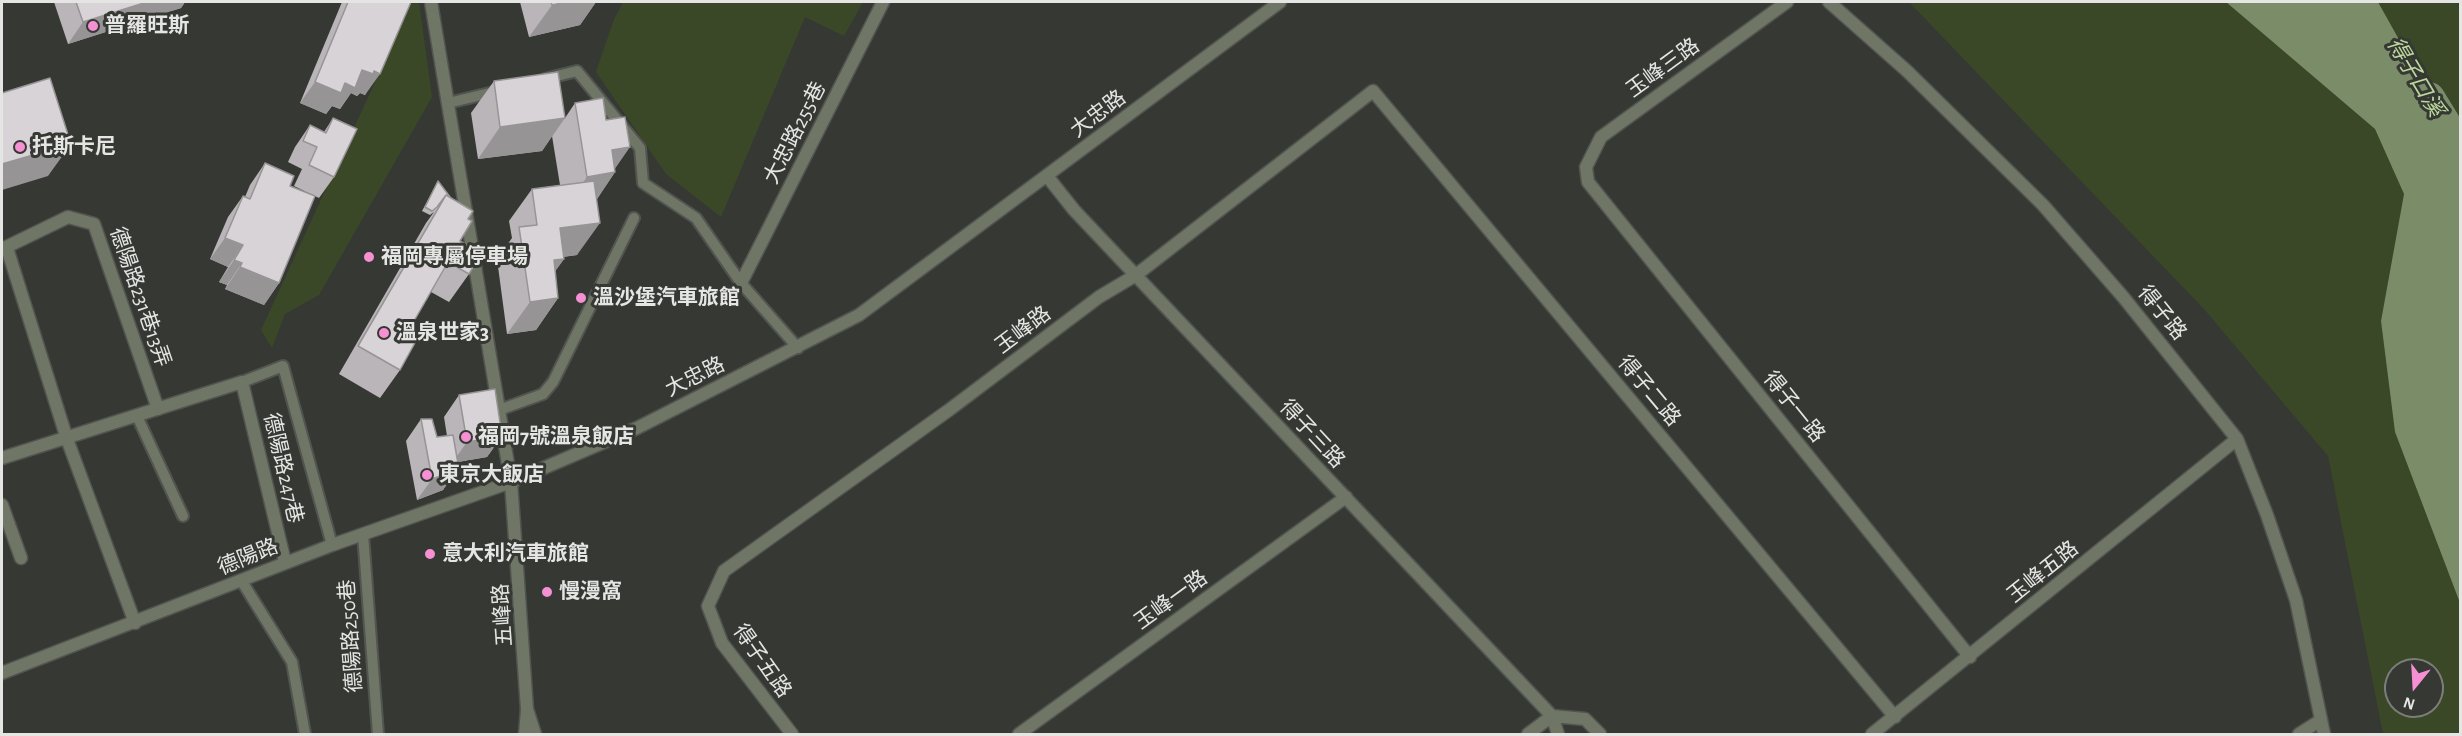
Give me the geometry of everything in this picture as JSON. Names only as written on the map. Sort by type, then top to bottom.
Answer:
[{"type":"street","points":[[431,2],[511,482]]},
{"type":"street","name":"大忠路255巷","points":[[741,283],[883,2]]},
{"type":"street","name":"大忠路","points":[[511,482],[637,428],[859,315],[1280,2]]},
{"type":"street","name":"玉峰三路","points":[[1588,182],[1586,167],[1601,138],[1787,2]]},
{"type":"street","name":"得子路","points":[[1829,2],[1907,71],[2043,205],[2124,298],[2237,439],[2268,515],[2296,600],[2324,735]]},
{"type":"street","name":"玉峰路","points":[[708,606],[724,571],[949,410],[1099,297],[1136,275],[1373,91]]},
{"type":"street","name":"得子二路","points":[[1373,91],[1895,717]]},
{"type":"street","name":"得子三路","points":[[1047,176],[1074,210],[1552,716]]},
{"type":"street","name":"得子一路","points":[[1588,182],[1970,657]]},
{"type":"street","name":"德陽路231巷13弄","points":[[4,249],[69,217],[94,224],[158,409]]},
{"type":"street","points":[[4,249],[67,439],[135,622]]},
{"type":"street","points":[[2,458],[242,382]]},
{"type":"street","name":"德陽路247巷","points":[[242,382],[285,562]]},
{"type":"street","name":"玉峰五路","points":[[1872,735],[2237,439]]},
{"type":"street","name":"德陽路","points":[[2,673],[285,562],[511,482]]},
{"type":"street","name":"五峰路","points":[[511,482],[527,709],[525,735]]},
{"type":"street","name":"玉峰一路","points":[[1019,735],[1346,497]]},
{"type":"street","points":[[2,505],[21,558]]},
{"type":"street","name":"得子五路","points":[[708,606],[722,643],[792,735]]},
{"type":"street","name":"五峰路","points":[[527,709],[535,735]]},
{"type":"street","points":[[1552,716],[1558,735]]},
{"type":"street","points":[[1528,735],[1552,716],[1586,719],[1600,735]]},
{"type":"street","points":[[2299,735],[2321,720]]},
{"type":"lane","points":[[534,82],[577,71],[640,148],[643,183],[696,218],[741,283],[798,348]]},
{"type":"lane","points":[[448,103],[512,87]]},
{"type":"lane","points":[[499,410],[543,394],[553,382],[634,218]]},
{"type":"lane","points":[[242,382],[283,366],[332,545]]},
{"type":"lane","points":[[137,416],[183,516]]},
{"type":"lane","name":"德陽路250巷","points":[[363,534],[378,735]]},
{"type":"lane","points":[[241,580],[292,662],[305,735]]},
{"type":"shaded area","points":[[412,2],[419,2],[432,97],[319,295],[285,314],[272,348],[261,330]]},
{"type":"shaded area","points":[[623,2],[863,2],[844,36],[805,17],[721,217],[666,174],[596,72],[613,22]]},
{"type":"shaded area","points":[[1909,2],[2226,2],[2375,129],[2404,194],[2381,321],[2395,432],[2460,603],[2460,734],[2383,734],[2328,456],[2204,309]]},
{"type":"shaded area","points":[[2378,2],[2456,2],[2460,6],[2460,155]]},
{"type":"water","points":[[2226,2],[2378,2],[2458,145],[2460,155],[2460,603],[2395,432],[2381,321],[2404,194],[2375,129]]},
{"type":"building","points":[[76,2],[147,2],[83,22]]},
{"type":"building","points":[[348,2],[411,2],[380,74],[362,70],[355,88],[345,83],[341,93],[315,82]]},
{"type":"building","points":[[558,72],[565,118],[500,127],[494,81]]},
{"type":"building","points":[[50,78],[71,144],[2,164],[2,93]]},
{"type":"building","points":[[603,98],[606,120],[625,117],[630,147],[612,150],[615,172],[587,177],[575,103]]},
{"type":"building","points":[[333,118],[357,129],[334,177],[309,165],[317,147],[303,141],[310,125],[326,133]]},
{"type":"building","points":[[265,163],[294,176],[290,186],[315,196],[279,283],[240,267],[242,263],[234,260],[243,245],[225,238],[243,196],[250,199]]},
{"type":"building","points":[[438,181],[450,197],[446,195],[432,211],[425,207]]},
{"type":"building","points":[[594,181],[600,223],[560,228],[564,259],[554,260],[558,298],[530,302],[519,227],[537,225],[532,189]]},
{"type":"building","name":"溫泉世家3","points":[[446,195],[473,211],[468,219],[472,221],[460,241],[481,254],[469,274],[448,262],[406,335],[416,341],[400,370],[358,346]]},
{"type":"building","points":[[495,389],[502,436],[467,442],[459,395]]},
{"type":"building","points":[[421,419],[432,419],[437,437],[453,435],[459,469],[432,479]]},
{"type":"waterway","name":"得子口溪","points":[[2429,98],[2455,140],[2460,155]]},
{"type":"place","name":"普羅旺斯","points":[[93,26]]},
{"type":"place","name":"托斯卡尼","points":[[20,147]]},
{"type":"place","name":"福岡專屬停車場","points":[[369,257]]},
{"type":"place","name":"溫沙堡汽車旅館","points":[[581,298]]},
{"type":"place","name":"溫泉世家3","points":[[384,333]]},
{"type":"place","name":"福岡7號溫泉飯店","points":[[466,437]]},
{"type":"place","name":"東京大飯店","points":[[427,475]]},
{"type":"place","name":"意大利汽車旅館","points":[[430,554]]},
{"type":"place","name":"慢漫窩","points":[[547,592]]}]
